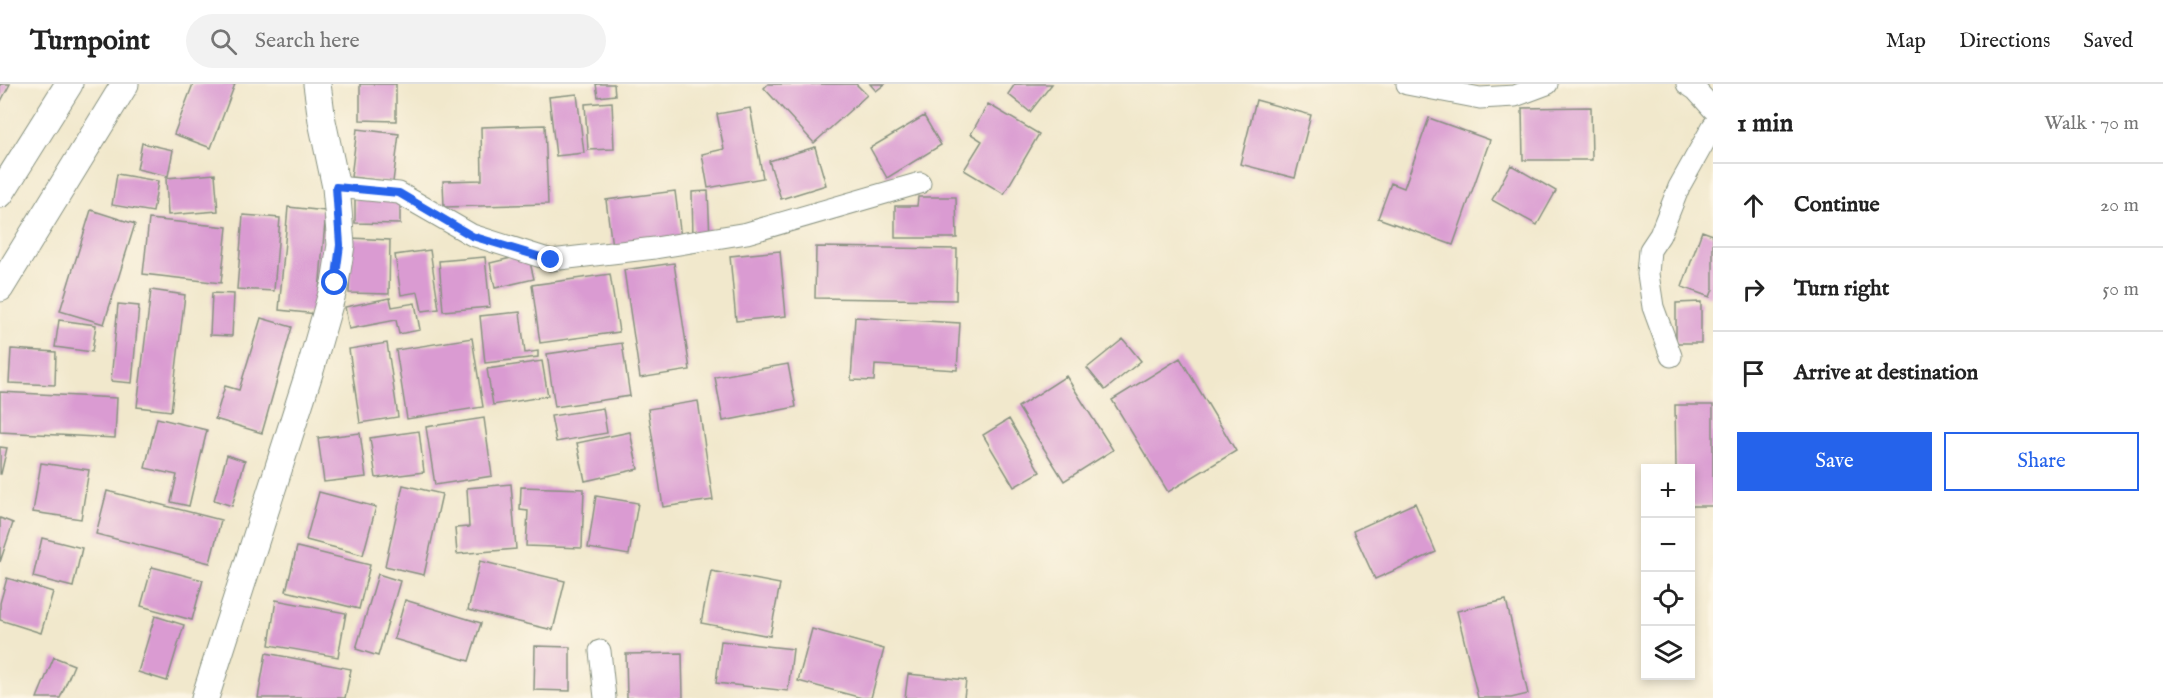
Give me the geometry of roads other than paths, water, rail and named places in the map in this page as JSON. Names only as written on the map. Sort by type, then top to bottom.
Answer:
[{"type":"street","points":[[0,194],[69,84]]},
{"type":"street","points":[[0,288],[125,84]]},
{"type":"street","points":[[205,698],[311,367],[335,283],[340,245],[336,187],[317,84]]},
{"type":"street","points":[[1407,84],[1480,98],[1515,96],[1547,84]]},
{"type":"street","points":[[1687,84],[1696,90],[1713,109]]},
{"type":"street","points":[[1671,356],[1653,307],[1648,274],[1650,250],[1660,235],[1680,187],[1713,126]]},
{"type":"street","points":[[336,187],[399,193],[472,236],[551,260],[655,248],[747,233],[920,183]]},
{"type":"street","points":[[600,651],[605,698]]}]
